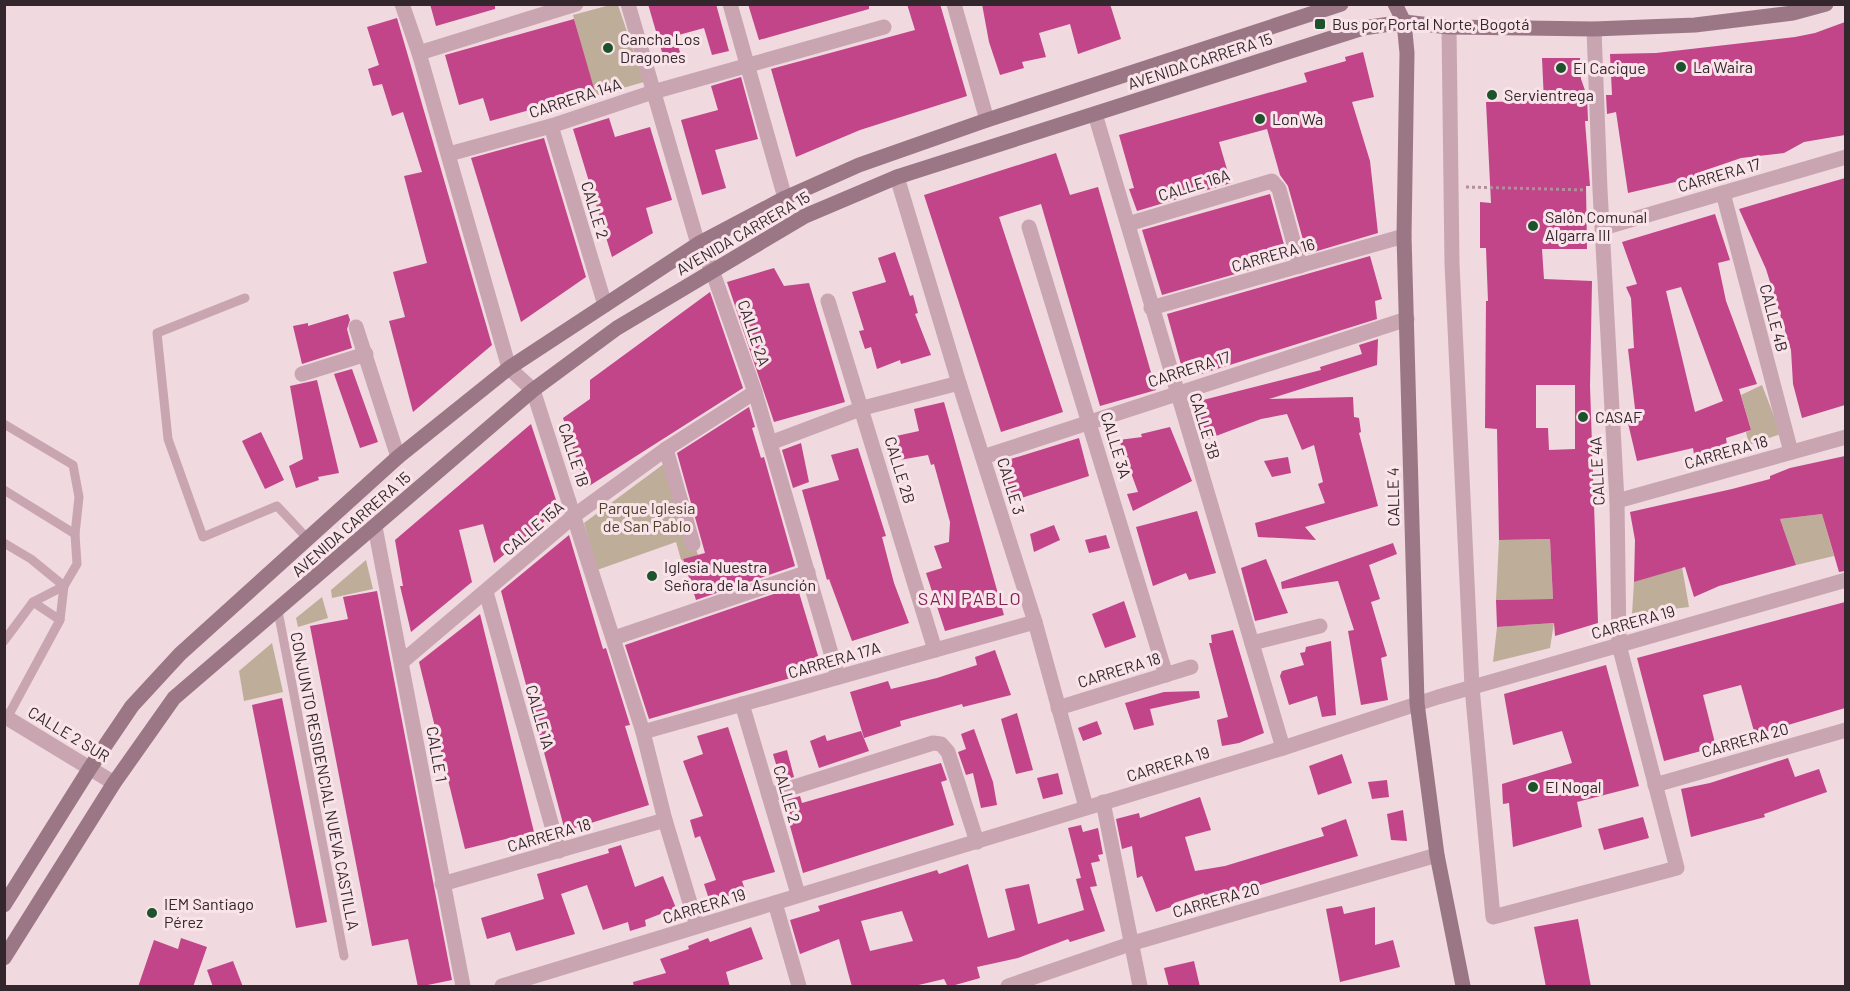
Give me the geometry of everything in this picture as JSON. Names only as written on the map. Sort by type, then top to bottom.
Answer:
[{"type":"main road","name":"AVENIDA CARRERA 15","points":[[4,905],[132,706],[180,654],[398,458],[509,368],[698,244],[785,198],[859,165],[987,120],[1341,4]]},
{"type":"main road","name":"CALLE 4","points":[[1395,4],[1404,22],[1407,53],[1404,236],[1417,704],[1437,855],[1463,987]]},
{"type":"main road","name":"AVENIDA CARRERA 15","points":[[4,958],[114,783],[174,698],[533,390],[617,328],[805,216],[897,177],[1363,28],[1404,22],[1449,27],[1594,29],[1695,25],[1793,13],[1826,4]]},
{"type":"street","points":[[402,4],[449,154],[509,368]]},
{"type":"street","points":[[419,53],[576,4]]},
{"type":"street","name":"CALLE 2A","points":[[628,4],[698,244],[712,270],[756,392],[838,677]]},
{"type":"street","points":[[730,4],[785,198]]},
{"type":"street","points":[[954,4],[987,120]]},
{"type":"street","name":"CARRERA 14A","points":[[449,154],[551,126],[653,92],[884,27]]},
{"type":"street","points":[[1449,27],[1450,187],[1472,687]]},
{"type":"street","name":"CALLE 4A","points":[[1472,687],[1493,917],[1677,868],[1618,645],[1617,501],[1600,190],[1594,29]]},
{"type":"street","name":"CALLE 3B","points":[[1095,114],[1283,748]]},
{"type":"street","name":"CALLE 2","points":[[551,126],[605,305]]},
{"type":"street","name":"CARRERA 17","points":[[1603,228],[1845,157]]},
{"type":"street","name":"CALLE 3","points":[[897,177],[1035,622],[1086,807]]},
{"type":"street","name":"CALLE 16A","points":[[1128,224],[1272,181],[1279,189],[1300,266]]},
{"type":"street","name":"CALLE 4B","points":[[1723,193],[1791,452]]},
{"type":"street","name":"CALLE 3A","points":[[1029,227],[1166,675]]},
{"type":"street","name":"CARRERA 16","points":[[1151,308],[1404,236]]},
{"type":"street","name":"CALLE 2B","points":[[828,301],[863,408],[935,650]]},
{"type":"street","name":"CARRERA 17","points":[[982,457],[1176,392],[1407,319]]},
{"type":"street","points":[[356,327],[398,458]]},
{"type":"street","points":[[302,374],[366,354]]},
{"type":"street","name":"CALLE 1B","points":[[509,368],[533,390],[643,732],[665,820],[697,926]]},
{"type":"street","points":[[770,443],[863,408],[959,383]]},
{"type":"street","name":"CALLE 15A","points":[[403,662],[575,515],[666,449],[756,392]]},
{"type":"street","name":"CARRERA 18","points":[[1617,501],[1845,437]]},
{"type":"street","points":[[666,449],[693,544]]},
{"type":"street","name":"CALLE 1","points":[[375,527],[403,662],[442,884],[463,987]]},
{"type":"street","points":[[614,638],[808,572]]},
{"type":"street","name":"CARRERA 19","points":[[510,985],[798,894],[977,842],[1283,748],[1472,687],[1845,580]]},
{"type":"street","name":"CALLE 1A","points":[[486,592],[559,851]]},
{"type":"street","name":"CARRERA 17A","points":[[643,732],[1035,622]]},
{"type":"street","points":[[1252,643],[1320,626]]},
{"type":"street","name":"CARRERA 18","points":[[1058,708],[1191,667]]},
{"type":"street","name":"CALLE 2","points":[[742,704],[798,894]]},
{"type":"street","name":"CALLE 2 SUR","points":[[6,717],[114,783]]},
{"type":"street","name":"CARRERA 20","points":[[1655,785],[1845,730]]},
{"type":"street","points":[[769,795],[933,743],[941,744],[948,752],[977,842]]},
{"type":"street","points":[[1103,802],[1140,987]]},
{"type":"street","name":"CARRERA 18","points":[[442,884],[665,820]]},
{"type":"street","name":"CARRERA 20","points":[[1008,987],[1133,943],[1437,855]]},
{"type":"street","points":[[775,903],[799,987]]},
{"type":"lane","points":[[245,298],[157,333],[168,439],[203,537],[278,506],[308,539]]},
{"type":"lane","points":[[4,424],[73,465],[79,497],[75,534],[77,564],[64,586],[60,620],[6,717]]},
{"type":"lane","points":[[4,490],[75,534]]},
{"type":"lane","points":[[4,543],[31,559],[64,586]]},
{"type":"lane","points":[[4,641],[33,602],[64,586]]},
{"type":"lane","points":[[33,602],[60,620]]},
{"type":"lane","name":"CONJUNTO RESIDENCIAL NUEVA CASTILLA","points":[[278,611],[344,956]]},
{"type":"path","points":[[1450,187],[1600,190]]},
{"type":"green space","name":"Cancha Los Dragones","points":[[618,5],[644,82],[595,96],[573,15]]},
{"type":"green space","points":[[1762,385],[1781,434],[1749,445],[1746,432],[1751,430],[1741,395]]},
{"type":"green space","name":"Parque Iglesia de San Pablo","points":[[665,463],[698,555],[683,559],[682,563],[676,542],[597,570],[584,523]]},
{"type":"green space","points":[[1822,514],[1834,556],[1796,565],[1780,519]]},
{"type":"green space","points":[[1550,539],[1553,599],[1496,600],[1499,540]]},
{"type":"green space","points":[[1679,550],[1689,607],[1632,614],[1634,582],[1663,573]]},
{"type":"green space","points":[[366,560],[373,589],[332,598],[331,590]]},
{"type":"green space","points":[[322,597],[328,618],[298,627],[296,618]]},
{"type":"green space","points":[[1554,623],[1550,648],[1493,662],[1497,627]]},
{"type":"green space","points":[[272,643],[283,692],[244,701],[239,671]]},
{"type":"building","points":[[430,4],[495,4],[495,9],[436,26]]},
{"type":"building","points":[[648,4],[716,4],[729,51],[712,55],[704,28],[675,36],[683,62],[666,66]]},
{"type":"building","points":[[748,4],[869,4],[869,9],[759,40]]},
{"type":"building","points":[[907,4],[940,4],[967,96],[860,130],[796,157],[771,69],[915,30]]},
{"type":"building","points":[[982,4],[1110,4],[1121,39],[1078,54],[1070,24],[1039,33],[1046,57],[1022,62],[1024,68],[1000,75],[989,42]]},
{"type":"building","points":[[397,18],[492,345],[413,412],[389,321],[405,317],[393,272],[427,263],[404,176],[422,172],[403,112],[392,116],[382,84],[373,86],[368,69],[379,65],[367,27]]},
{"type":"building","points":[[574,19],[595,92],[490,121],[483,98],[459,105],[445,55]]},
{"type":"building","points":[[1845,22],[1845,135],[1804,142],[1784,153],[1741,158],[1700,172],[1701,176],[1628,193],[1616,112],[1607,114],[1606,95],[1612,95],[1610,54],[1656,53],[1795,37],[1815,33]]},
{"type":"building","points":[[1363,52],[1374,97],[1352,102],[1370,161],[1378,233],[1307,254],[1288,186],[1280,175],[1267,129],[1219,142],[1231,183],[1137,211],[1129,189],[1134,188],[1119,135],[1307,82],[1304,73],[1346,61],[1345,57]]},
{"type":"building","points":[[1542,58],[1580,58],[1581,79],[1587,96],[1588,121],[1585,121],[1590,186],[1586,186],[1587,249],[1542,249],[1544,279],[1592,281],[1590,386],[1598,623],[1555,636],[1554,623],[1497,627],[1496,600],[1553,599],[1550,539],[1499,540],[1497,429],[1485,428],[1486,301],[1488,301],[1486,248],[1480,248],[1480,202],[1491,203],[1486,102],[1544,101]],"holes":[[[1536,385],[1575,385],[1575,449],[1549,450],[1548,428],[1536,428]]]},
{"type":"building","points":[[741,77],[758,139],[715,150],[726,188],[702,195],[681,120],[718,110],[711,86]]},
{"type":"building","points":[[609,118],[615,137],[650,127],[672,200],[646,208],[653,233],[612,257],[573,129]]},
{"type":"building","points":[[544,138],[586,277],[521,322],[471,158]]},
{"type":"building","points":[[1056,153],[1070,195],[1098,187],[1156,390],[1100,406],[1041,204],[999,217],[1063,412],[1001,432],[924,195]]},
{"type":"building","points":[[1845,178],[1845,405],[1802,418],[1793,384],[1791,350],[1766,269],[1739,209]]},
{"type":"building","points":[[1270,194],[1288,259],[1162,295],[1142,230]]},
{"type":"building","points":[[1715,214],[1730,260],[1718,263],[1726,301],[1757,384],[1739,389],[1751,430],[1726,438],[1728,451],[1695,460],[1693,448],[1637,461],[1627,419],[1636,417],[1628,349],[1634,348],[1631,298],[1626,287],[1637,284],[1622,242]],"holes":[[[1681,287],[1723,401],[1695,412],[1666,291]]]},
{"type":"building","points":[[895,252],[910,296],[913,295],[918,313],[915,314],[931,355],[901,364],[900,360],[877,369],[871,347],[865,349],[859,331],[864,330],[852,292],[886,282],[878,258]]},
{"type":"building","points":[[1370,256],[1382,299],[1375,301],[1377,319],[1185,379],[1167,314]]},
{"type":"building","points":[[774,268],[784,286],[809,283],[845,402],[774,422],[727,282]]},
{"type":"building","points":[[710,292],[743,388],[586,488],[563,418],[590,399],[590,380]]},
{"type":"building","points":[[348,314],[350,320],[347,329],[352,348],[302,364],[293,326],[308,323],[308,326]]},
{"type":"building","points":[[1378,339],[1377,365],[1269,399],[1353,397],[1354,417],[1359,418],[1361,432],[1359,433],[1378,506],[1305,527],[1316,540],[1258,537],[1255,523],[1325,503],[1318,484],[1323,482],[1314,445],[1302,450],[1287,414],[1261,419],[1208,439],[1195,402],[1321,370],[1320,367],[1362,354],[1359,345]]},
{"type":"building","points":[[352,369],[378,442],[360,448],[334,374]]},
{"type":"building","points":[[317,380],[339,473],[318,477],[319,480],[296,488],[289,466],[303,459],[290,386]]},
{"type":"building","points":[[944,402],[1004,615],[945,631],[926,573],[942,568],[934,546],[949,542],[950,522],[934,464],[931,465],[928,455],[894,461],[887,438],[919,431],[914,409]]},
{"type":"building","points":[[749,407],[755,427],[752,428],[761,458],[764,457],[795,566],[696,600],[683,559],[705,553],[677,453]]},
{"type":"building","points":[[531,424],[559,509],[494,563],[483,524],[459,530],[472,582],[411,632],[400,586],[403,586],[395,540]]},
{"type":"building","points":[[1170,427],[1192,481],[1133,511],[1127,494],[1138,492],[1119,440],[1142,437],[1141,434]]},
{"type":"building","points":[[261,432],[284,480],[265,489],[242,441]]},
{"type":"building","points":[[1079,438],[1089,476],[1009,502],[998,463]]},
{"type":"building","points":[[801,443],[809,482],[793,488],[782,450]]},
{"type":"building","points":[[858,448],[886,536],[882,537],[894,583],[909,623],[852,641],[829,579],[827,580],[802,490],[839,480],[831,455]]},
{"type":"building","points":[[1845,456],[1845,571],[1839,572],[1822,514],[1780,519],[1796,565],[1719,586],[1694,597],[1685,567],[1634,582],[1635,540],[1630,512],[1732,489],[1770,479],[1770,476],[1790,468]]},
{"type":"building","points":[[1288,457],[1291,473],[1272,477],[1264,461]]},
{"type":"building","points":[[1197,511],[1216,573],[1189,580],[1186,573],[1153,586],[1136,527]]},
{"type":"building","points":[[1054,525],[1060,540],[1034,552],[1030,534]]},
{"type":"building","points":[[569,535],[603,649],[606,648],[630,725],[625,726],[649,805],[565,831],[501,591]]},
{"type":"building","points":[[1106,535],[1110,548],[1089,553],[1085,540]]},
{"type":"building","points":[[1393,543],[1397,554],[1369,565],[1380,599],[1371,602],[1387,656],[1381,658],[1388,700],[1361,705],[1348,631],[1354,630],[1338,581],[1282,589],[1281,582]]},
{"type":"building","points":[[1266,559],[1288,613],[1255,621],[1241,568]]},
{"type":"building","points":[[797,586],[822,669],[649,719],[625,645]]},
{"type":"building","points":[[377,591],[452,980],[418,987],[408,939],[372,946],[310,626],[348,619],[343,597]]},
{"type":"building","points":[[1124,601],[1136,637],[1105,648],[1092,614]]},
{"type":"building","points":[[1845,602],[1845,708],[1755,735],[1741,685],[1703,695],[1716,747],[1664,761],[1637,658]]},
{"type":"building","points":[[480,614],[534,832],[465,849],[419,662]]},
{"type":"building","points":[[1233,630],[1264,733],[1239,743],[1222,746],[1217,720],[1228,717],[1209,643],[1212,643],[1211,635]]},
{"type":"building","points":[[1331,641],[1336,715],[1322,717],[1317,696],[1289,705],[1280,676],[1282,671],[1304,665],[1300,653],[1305,652],[1306,647]]},
{"type":"building","points":[[995,650],[1011,695],[963,707],[962,704],[900,721],[901,726],[864,738],[850,692],[888,681],[891,689],[937,678],[977,665],[975,657]]},
{"type":"building","points":[[1606,665],[1639,786],[1577,802],[1582,827],[1513,847],[1509,803],[1503,804],[1502,784],[1572,763],[1562,731],[1513,745],[1504,694]]},
{"type":"building","points":[[1199,691],[1200,698],[1150,709],[1154,725],[1134,730],[1125,703],[1164,692]]},
{"type":"building","points":[[282,698],[327,922],[296,928],[252,705]]},
{"type":"building","points":[[1017,713],[1033,770],[1016,774],[1001,719]]},
{"type":"building","points":[[1097,721],[1102,734],[1083,741],[1078,728]]},
{"type":"building","points":[[728,727],[775,872],[742,881],[745,890],[710,902],[704,884],[716,880],[700,836],[695,838],[690,820],[703,816],[683,761],[703,754],[697,736]]},
{"type":"building","points":[[974,729],[993,782],[997,805],[981,808],[973,773],[966,775],[958,752],[966,749],[961,734]]},
{"type":"building","points":[[861,731],[869,751],[819,768],[810,741],[825,735],[827,741]]},
{"type":"building","points":[[787,750],[794,777],[781,781],[773,754]]},
{"type":"building","points":[[1342,754],[1352,783],[1318,795],[1309,766]]},
{"type":"building","points":[[1788,758],[1795,777],[1819,769],[1827,792],[1764,814],[1765,817],[1691,837],[1681,789],[1710,783]]},
{"type":"building","points":[[941,763],[947,780],[941,782],[954,825],[803,873],[785,808],[789,807],[787,800],[800,796],[802,803]]},
{"type":"building","points":[[1058,773],[1063,794],[1043,799],[1037,778]]},
{"type":"building","points":[[1387,780],[1389,797],[1372,799],[1368,782]]},
{"type":"building","points":[[1200,797],[1211,830],[1185,837],[1195,871],[1225,866],[1324,836],[1321,828],[1346,819],[1358,856],[1206,901],[1204,893],[1156,912],[1142,876],[1137,878],[1132,846],[1122,849],[1116,819],[1139,813],[1140,818]]},
{"type":"building","points":[[1403,810],[1407,841],[1391,840],[1387,814]]},
{"type":"building","points":[[1643,817],[1649,838],[1604,850],[1598,829]]},
{"type":"building","points":[[1081,825],[1083,832],[1098,828],[1103,854],[1098,855],[1100,861],[1091,863],[1097,886],[1090,887],[1105,931],[1070,942],[1068,939],[1018,958],[977,967],[980,978],[948,987],[944,979],[910,987],[852,987],[839,939],[800,954],[790,920],[820,911],[818,906],[937,870],[939,874],[968,864],[988,938],[1015,930],[1005,889],[1029,884],[1038,924],[1084,910],[1076,879],[1081,878],[1068,828]],"holes":[[[902,911],[913,941],[870,951],[861,921]]]},
{"type":"building","points":[[621,845],[635,887],[663,876],[676,908],[645,920],[646,926],[630,931],[628,922],[603,930],[587,885],[561,894],[575,934],[516,951],[510,932],[487,939],[481,918],[544,899],[537,874],[609,853],[608,849]]},
{"type":"building","points":[[1342,906],[1344,914],[1375,907],[1375,945],[1393,940],[1400,967],[1340,982],[1326,909]]},
{"type":"building","points":[[1578,919],[1591,987],[1546,987],[1534,927]]},
{"type":"building","points":[[751,927],[763,959],[726,972],[730,987],[634,987],[633,982],[666,973],[660,959],[689,949],[688,946],[708,938],[710,942]]},
{"type":"building","points":[[181,938],[207,947],[193,987],[138,987],[154,940],[178,949]]},
{"type":"building","points":[[233,961],[243,987],[213,987],[207,970]]},
{"type":"building","points":[[1194,961],[1200,987],[1169,987],[1164,968]]},
{"type":"place","name":"Bus por Portal Norte, Bogotá","points":[[1320,24]]},
{"type":"place","name":"Cancha Los Dragones","points":[[608,48]]},
{"type":"place","name":"La Waira","points":[[1681,67]]},
{"type":"place","name":"El Cacique","points":[[1561,68]]},
{"type":"place","name":"Servientrega","points":[[1492,95]]},
{"type":"place","name":"Lon Wa","points":[[1260,119]]},
{"type":"place","name":"Salón Comunal Algarra III","points":[[1533,226]]},
{"type":"place","name":"CASAF","points":[[1583,417]]},
{"type":"place","name":"Iglesia Nuestra Señora de la Asunción","points":[[652,576]]},
{"type":"place","name":"El Nogal","points":[[1533,787]]},
{"type":"place","name":"IEM Santiago Pérez","points":[[152,913]]},
{"type":"district","name":"SAN PABLO","points":[[970,599]]}]
